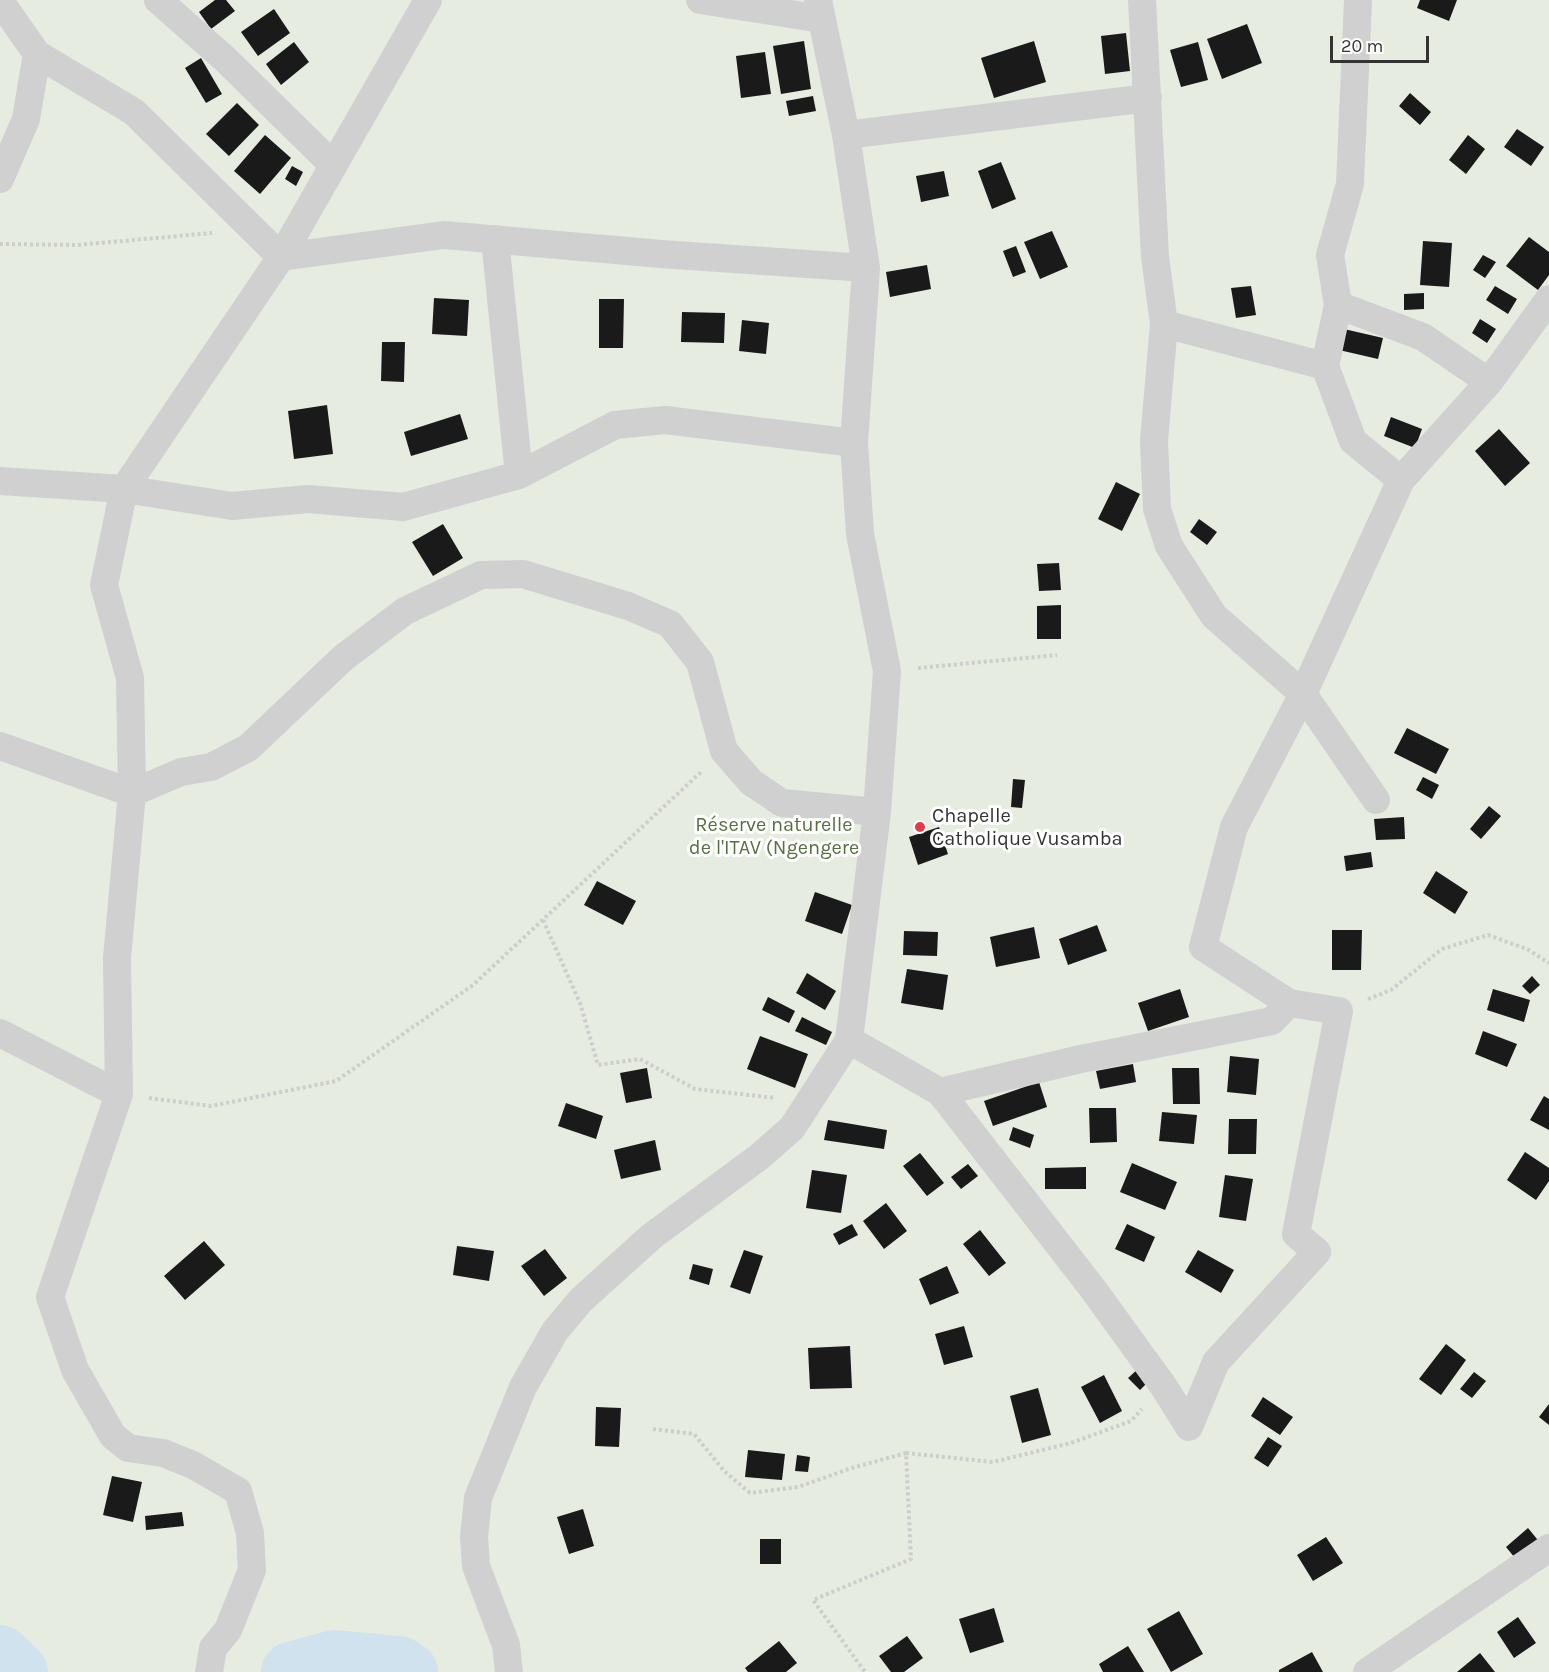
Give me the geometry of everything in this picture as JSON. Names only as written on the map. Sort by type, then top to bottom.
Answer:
[{"type":"street","points":[[158,0],[225,59],[333,165]]},
{"type":"street","points":[[209,1672],[213,1648],[228,1630],[252,1570],[250,1533],[238,1491],[193,1465],[163,1454],[128,1448],[113,1436],[75,1370],[50,1297],[119,1094],[117,958],[132,793],[130,678],[104,585],[124,489],[281,257],[428,0]]},
{"type":"street","points":[[508,1672],[507,1645],[476,1566],[474,1537],[478,1498],[523,1387],[555,1330],[581,1300],[652,1236],[759,1157],[792,1128],[812,1100],[849,1040],[878,812],[887,671],[860,534],[854,444],[866,268],[846,135],[820,9],[700,0]]},
{"type":"street","points":[[1142,0],[1155,257],[1164,324],[1154,441],[1157,509],[1169,546],[1214,616],[1303,694],[1376,800]]},
{"type":"street","points":[[1358,0],[1350,184],[1330,255],[1338,305],[1325,366],[1353,441],[1401,480]]},
{"type":"street","points":[[0,1],[37,54],[134,112],[281,257]]},
{"type":"street","points":[[0,179],[26,119],[37,54]]},
{"type":"street","points":[[846,135],[1148,98]]},
{"type":"street","points":[[281,257],[444,235],[866,268]]},
{"type":"street","points":[[495,239],[519,475]]},
{"type":"street","points":[[849,1040],[940,1092],[1093,1289],[1164,1387],[1189,1427],[1216,1362],[1317,1252],[1296,1234],[1339,1011],[1289,1002],[1203,947],[1234,827],[1303,694],[1401,480],[1489,382],[1549,299]]},
{"type":"street","points":[[1338,305],[1423,337],[1489,382]]},
{"type":"street","points":[[1164,324],[1325,366]]},
{"type":"street","points":[[0,481],[124,489],[232,506],[308,499],[403,507],[519,475],[615,425],[665,420],[854,444]]},
{"type":"street","points":[[0,746],[132,793],[181,772],[211,768],[248,748],[343,658],[405,611],[481,575],[523,573],[618,603],[670,624],[700,662],[724,752],[751,782],[782,803],[878,812]]},
{"type":"street","points":[[940,1092],[1081,1059],[1272,1021],[1289,1002]]},
{"type":"street","points":[[0,1033],[119,1094]]},
{"type":"street","points":[[1367,1672],[1549,1548]]},
{"type":"path","points":[[0,244],[77,245],[254,230]]},
{"type":"path","points":[[887,671],[1057,655]]},
{"type":"path","points":[[119,1094],[211,1106],[336,1081],[473,985],[724,752]]},
{"type":"path","points":[[543,920],[580,1003],[598,1065],[640,1059],[695,1089],[812,1100]]},
{"type":"path","points":[[1339,1011],[1391,990],[1442,949],[1488,935],[1527,949],[1549,963]]},
{"type":"path","points":[[653,1429],[694,1434],[724,1471],[750,1493],[798,1487],[852,1468],[906,1453],[993,1462],[1060,1446],[1131,1421],[1164,1387]]},
{"type":"path","points":[[864,1672],[813,1600],[911,1559],[906,1453]]},
{"type":"green space","name":"Réserve naturelle de l'ITAV (Ngengere","points":[[0,0],[1549,0],[1549,1672],[0,1672]]},
{"type":"building","points":[[215,0],[226,0],[235,11],[211,29],[199,12]]},
{"type":"building","points":[[1420,0],[1457,0],[1449,21],[1417,8]]},
{"type":"building","points":[[274,9],[290,33],[258,56],[241,32]]},
{"type":"building","points":[[1247,24],[1262,63],[1222,79],[1207,39]]},
{"type":"building","points":[[1126,33],[1130,71],[1105,74],[1101,36]]},
{"type":"building","points":[[804,41],[811,89],[781,94],[773,46]]},
{"type":"building","points":[[1034,41],[1046,82],[994,98],[981,58]]},
{"type":"building","points":[[294,42],[309,62],[281,85],[266,64]]},
{"type":"building","points":[[1198,42],[1208,80],[1181,87],[1170,50]]},
{"type":"building","points":[[765,52],[771,94],[741,98],[736,56]]},
{"type":"building","points":[[201,58],[222,94],[206,103],[185,68]]},
{"type":"building","points":[[1410,93],[1431,112],[1420,125],[1399,106]]},
{"type":"building","points":[[813,96],[816,111],[789,116],[786,101]]},
{"type":"building","points":[[237,103],[259,125],[229,156],[206,134]]},
{"type":"building","points":[[1517,129],[1544,147],[1531,166],[1504,147]]},
{"type":"building","points":[[265,135],[291,158],[260,194],[234,171]]},
{"type":"building","points":[[1468,135],[1485,149],[1466,174],[1449,160]]},
{"type":"building","points":[[1001,162],[1016,199],[992,209],[978,171]]},
{"type":"building","points":[[292,166],[303,172],[296,186],[285,179]]},
{"type":"building","points":[[944,171],[949,196],[921,202],[916,176]]},
{"type":"building","points":[[1052,231],[1068,267],[1040,279],[1024,242]]},
{"type":"building","points":[[1529,237],[1549,252],[1549,275],[1538,290],[1506,266]]},
{"type":"building","points":[[1423,241],[1452,243],[1449,287],[1420,285]]},
{"type":"building","points":[[1016,246],[1026,272],[1013,277],[1003,251]]},
{"type":"building","points":[[1483,255],[1496,262],[1485,278],[1473,270]]},
{"type":"building","points":[[927,265],[931,289],[890,297],[886,272]]},
{"type":"building","points":[[1251,286],[1256,315],[1236,318],[1231,288]]},
{"type":"building","points":[[1495,286],[1517,299],[1508,314],[1486,300]]},
{"type":"building","points":[[1424,293],[1424,309],[1404,310],[1404,294]]},
{"type":"building","points":[[434,298],[469,300],[467,336],[432,334]]},
{"type":"building","points":[[599,299],[624,299],[623,348],[599,348]]},
{"type":"building","points":[[682,312],[725,313],[724,343],[681,342]]},
{"type":"building","points":[[1480,319],[1496,329],[1487,343],[1472,333]]},
{"type":"building","points":[[742,320],[769,323],[766,354],[739,351]]},
{"type":"building","points":[[1344,329],[1383,338],[1378,359],[1339,350]]},
{"type":"building","points":[[382,342],[405,342],[404,382],[381,381]]},
{"type":"building","points":[[327,405],[333,454],[294,459],[288,411]]},
{"type":"building","points":[[460,414],[468,439],[411,456],[404,432]]},
{"type":"building","points":[[1391,417],[1422,429],[1415,448],[1384,436]]},
{"type":"building","points":[[1499,429],[1530,463],[1505,486],[1475,451]]},
{"type":"building","points":[[1116,482],[1140,494],[1122,531],[1098,519]]},
{"type":"building","points":[[1199,519],[1217,532],[1207,545],[1190,532]]},
{"type":"building","points":[[443,524],[463,558],[433,576],[412,542]]},
{"type":"building","points":[[1059,563],[1061,590],[1039,591],[1037,564]]},
{"type":"building","points":[[1061,605],[1061,639],[1037,639],[1037,606]]},
{"type":"building","points":[[1407,728],[1449,749],[1436,774],[1394,753]]},
{"type":"building","points":[[1423,777],[1439,785],[1432,799],[1416,790]]},
{"type":"building","points":[[1013,779],[1025,780],[1022,808],[1011,807]]},
{"type":"building","points":[[1489,806],[1501,816],[1481,839],[1470,829]]},
{"type":"building","points":[[1404,817],[1405,839],[1376,840],[1374,819]]},
{"type":"building","points":[[939,827],[948,854],[918,865],[909,837]]},
{"type":"building","points":[[1371,852],[1373,867],[1346,871],[1344,856]]},
{"type":"building","points":[[1436,871],[1468,892],[1455,914],[1423,893]]},
{"type":"building","points":[[597,881],[636,901],[623,925],[584,905]]},
{"type":"building","points":[[815,892],[852,905],[842,934],[805,921]]},
{"type":"building","points":[[1097,925],[1107,951],[1068,965],[1059,939]]},
{"type":"building","points":[[1034,927],[1040,958],[996,967],[990,937]]},
{"type":"building","points":[[1332,930],[1362,930],[1361,970],[1332,970]]},
{"type":"building","points":[[904,931],[938,932],[937,956],[903,955]]},
{"type":"building","points":[[907,969],[948,975],[943,1010],[901,1003]]},
{"type":"building","points":[[807,973],[836,991],[825,1010],[796,993]]},
{"type":"building","points":[[1532,976],[1540,985],[1530,994],[1522,986]]},
{"type":"building","points":[[1180,989],[1189,1017],[1148,1031],[1138,1003]]},
{"type":"building","points":[[1493,989],[1530,1000],[1524,1022],[1487,1010]]},
{"type":"building","points":[[768,997],[795,1011],[789,1023],[762,1010]]},
{"type":"building","points":[[802,1017],[832,1032],[826,1045],[795,1031]]},
{"type":"building","points":[[1483,1031],[1517,1044],[1507,1067],[1475,1054]]},
{"type":"building","points":[[760,1036],[808,1054],[795,1088],[747,1069]]},
{"type":"building","points":[[1230,1056],[1259,1059],[1256,1095],[1227,1092]]},
{"type":"building","points":[[1133,1064],[1136,1082],[1100,1089],[1096,1071]]},
{"type":"building","points":[[647,1068],[652,1098],[626,1103],[620,1073]]},
{"type":"building","points":[[1172,1068],[1199,1068],[1200,1104],[1173,1104]]},
{"type":"building","points":[[1039,1082],[1047,1107],[993,1126],[984,1101]]},
{"type":"building","points":[[1544,1096],[1549,1099],[1549,1130],[1530,1120]]},
{"type":"building","points":[[566,1103],[603,1116],[596,1139],[558,1126]]},
{"type":"building","points":[[1089,1108],[1116,1108],[1117,1142],[1090,1143]]},
{"type":"building","points":[[1162,1112],[1197,1115],[1194,1144],[1159,1141]]},
{"type":"building","points":[[1229,1119],[1257,1119],[1256,1154],[1228,1154]]},
{"type":"building","points":[[828,1120],[887,1130],[884,1149],[824,1140]]},
{"type":"building","points":[[1013,1127],[1034,1135],[1030,1148],[1009,1140]]},
{"type":"building","points":[[655,1140],[661,1170],[621,1179],[614,1150]]},
{"type":"building","points":[[1525,1152],[1549,1168],[1549,1181],[1536,1200],[1507,1180]]},
{"type":"building","points":[[920,1153],[944,1183],[927,1196],[903,1166]]},
{"type":"building","points":[[1132,1163],[1177,1182],[1165,1210],[1120,1192]]},
{"type":"building","points":[[968,1164],[978,1176],[961,1189],[951,1177]]},
{"type":"building","points":[[1086,1167],[1086,1189],[1045,1189],[1045,1168]]},
{"type":"building","points":[[812,1170],[847,1175],[841,1213],[806,1208]]},
{"type":"building","points":[[1225,1175],[1253,1179],[1246,1221],[1219,1217]]},
{"type":"building","points":[[886,1203],[907,1231],[884,1249],[863,1221]]},
{"type":"building","points":[[852,1224],[858,1235],[839,1245],[833,1234]]},
{"type":"building","points":[[1127,1224],[1155,1237],[1144,1262],[1115,1249]]},
{"type":"building","points":[[980,1230],[1006,1263],[989,1276],[963,1244]]},
{"type":"building","points":[[204,1241],[225,1265],[185,1300],[164,1276]]},
{"type":"building","points":[[457,1246],[494,1251],[489,1281],[453,1275]]},
{"type":"building","points":[[545,1249],[567,1278],[544,1296],[521,1266]]},
{"type":"building","points":[[744,1250],[763,1256],[750,1294],[730,1287]]},
{"type":"building","points":[[1198,1250],[1234,1270],[1221,1293],[1185,1272]]},
{"type":"building","points":[[693,1264],[713,1269],[709,1285],[689,1279]]},
{"type":"building","points":[[947,1266],[959,1293],[930,1305],[919,1279]]},
{"type":"building","points":[[964,1326],[973,1357],[944,1365],[935,1334]]},
{"type":"building","points":[[1446,1344],[1466,1360],[1441,1395],[1419,1379]]},
{"type":"building","points":[[850,1346],[852,1388],[810,1389],[808,1348]]},
{"type":"building","points":[[1138,1369],[1149,1381],[1140,1390],[1128,1378]]},
{"type":"building","points":[[1474,1372],[1486,1381],[1472,1398],[1460,1389]]},
{"type":"building","points":[[1104,1375],[1122,1411],[1100,1423],[1081,1387]]},
{"type":"building","points":[[1038,1388],[1051,1435],[1022,1443],[1010,1396]]},
{"type":"building","points":[[1263,1397],[1293,1417],[1280,1435],[1251,1416]]},
{"type":"building","points":[[1549,1404],[1549,1425],[1539,1417]]},
{"type":"building","points":[[596,1407],[621,1408],[619,1447],[595,1446]]},
{"type":"building","points":[[1268,1437],[1282,1446],[1268,1467],[1254,1458]]},
{"type":"building","points":[[748,1450],[785,1454],[782,1480],[745,1477]]},
{"type":"building","points":[[797,1455],[810,1457],[808,1472],[795,1471]]},
{"type":"building","points":[[112,1476],[142,1482],[133,1522],[103,1515]]},
{"type":"building","points":[[583,1509],[594,1546],[569,1554],[557,1517]]},
{"type":"building","points":[[182,1512],[184,1526],[146,1530],[145,1516]]},
{"type":"building","points":[[1528,1528],[1546,1550],[1524,1569],[1506,1547]]},
{"type":"building","points":[[1326,1537],[1343,1563],[1313,1581],[1297,1555]]},
{"type":"building","points":[[760,1539],[781,1539],[781,1564],[760,1564]]},
{"type":"building","points":[[994,1608],[1004,1642],[970,1653],[959,1619]]},
{"type":"building","points":[[1179,1611],[1203,1654],[1171,1672],[1147,1629]]},
{"type":"building","points":[[1518,1617],[1536,1643],[1514,1658],[1497,1632]]},
{"type":"building","points":[[907,1636],[923,1658],[904,1672],[891,1672],[879,1656]]},
{"type":"building","points":[[779,1641],[797,1663],[786,1672],[748,1672],[745,1668]]},
{"type":"building","points":[[1128,1646],[1144,1672],[1103,1672],[1099,1664]]},
{"type":"building","points":[[1312,1652],[1323,1672],[1279,1672],[1279,1670]]},
{"type":"building","points":[[1480,1653],[1495,1672],[1457,1672]]},
{"type":"waterway","points":[[0,1655],[18,1672]]},
{"type":"waterway","points":[[291,1672],[335,1660],[399,1666],[408,1672]]},
{"type":"place","name":"Chapelle Catholique Vusamba","points":[[920,827]]}]
